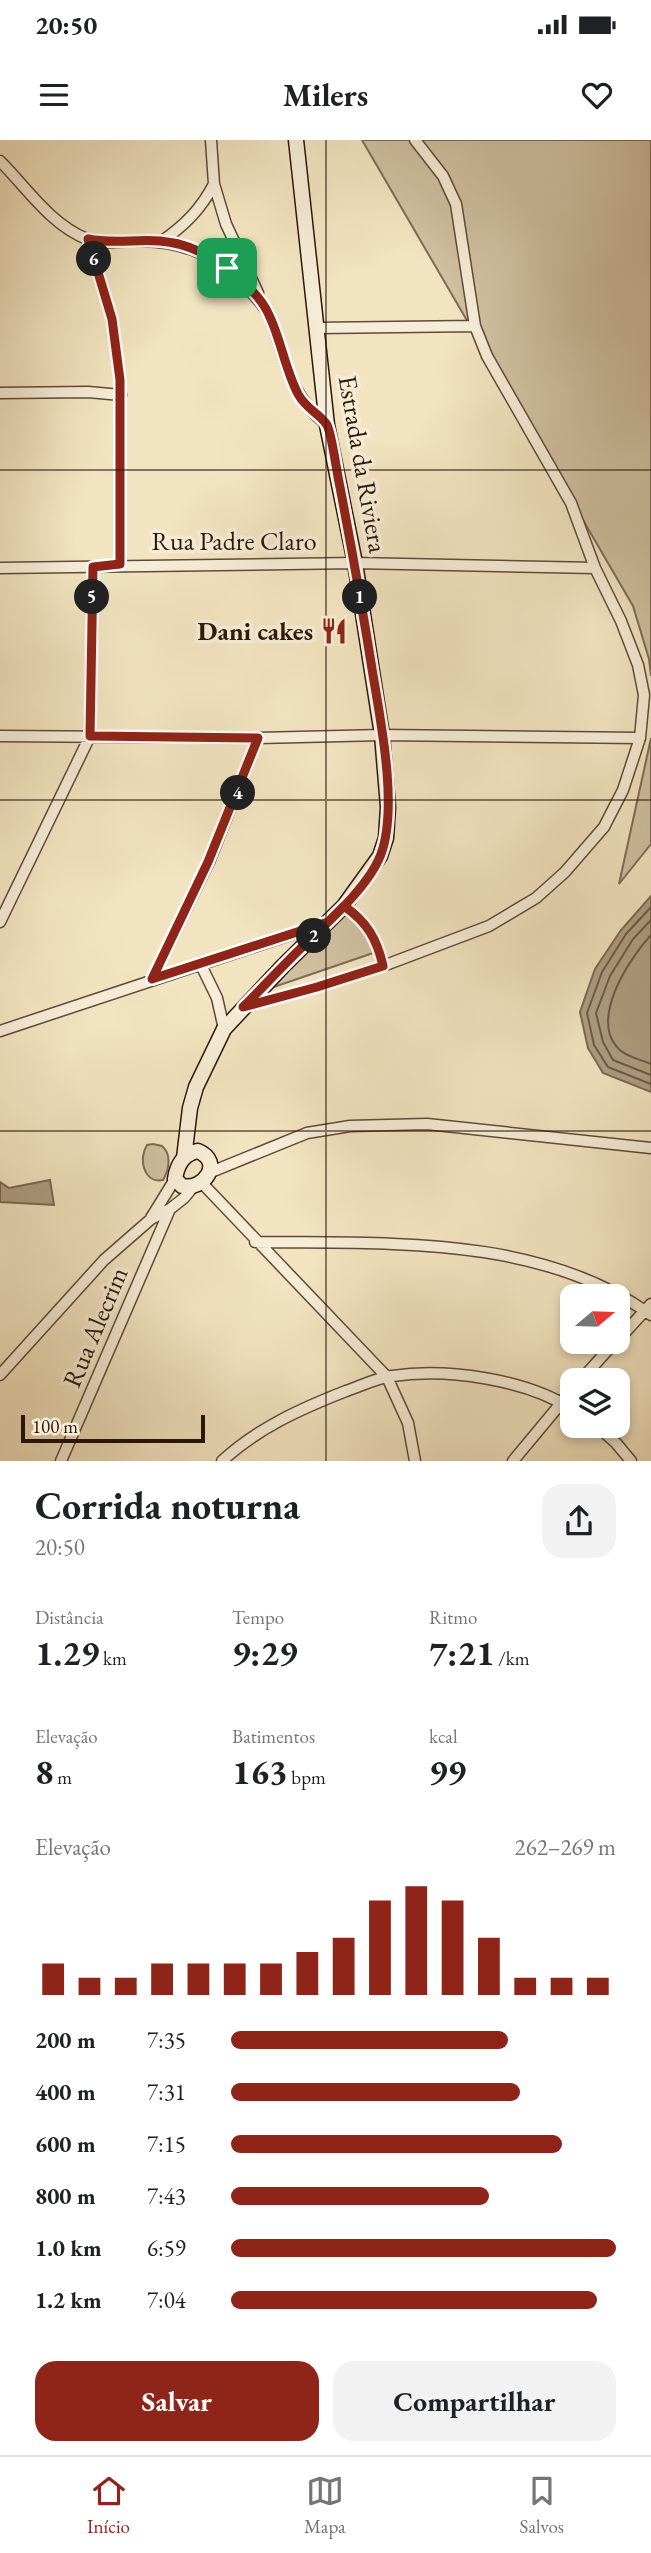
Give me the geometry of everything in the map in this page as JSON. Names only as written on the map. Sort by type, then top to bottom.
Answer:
[{"type":"street","points":[[211,140],[214,184],[231,237],[269,314],[299,396],[309,410],[327,425]]},
{"type":"street","name":"Estrada da Riviera","points":[[175,1179],[184,1158],[190,1108],[196,1087],[224,1029],[344,906],[375,864],[386,838],[388,807],[382,735],[355,563],[327,425],[296,140]]},
{"type":"street","points":[[243,1007],[383,966],[489,926],[536,898],[565,872],[604,827],[623,790],[640,738],[644,695],[638,665],[621,621],[595,568],[571,503],[487,356],[475,326],[456,204],[443,176],[415,140]]},
{"type":"street","points":[[0,161],[65,227],[88,239],[162,241],[211,257],[244,283],[269,314]]},
{"type":"street","points":[[162,241],[190,220],[205,202],[214,184]]},
{"type":"street","points":[[88,239],[112,319],[121,395],[120,564]]},
{"type":"street","points":[[317,328],[475,326]]},
{"type":"street","points":[[0,393],[88,392],[121,395]]},
{"type":"street","name":"Rua Padre Claro","points":[[0,568],[120,564],[355,563],[595,568]]},
{"type":"street","points":[[0,922],[6,899],[90,736],[93,567]]},
{"type":"street","points":[[0,736],[258,738],[382,735],[640,738]]},
{"type":"street","points":[[152,979],[208,862],[258,738]]},
{"type":"street","points":[[344,906],[358,916],[370,930],[379,948],[383,966]]},
{"type":"street","points":[[0,1031],[328,922]]},
{"type":"street","points":[[200,963],[217,998],[224,1029]]},
{"type":"street","points":[[151,1219],[175,1179],[182,1186],[203,1171],[237,1162],[307,1133],[350,1126],[427,1124],[651,1148]]},
{"type":"street","points":[[187,1128],[203,1171]]},
{"type":"street","points":[[184,1158],[190,1152],[255,1242],[370,1356],[387,1377],[408,1423],[415,1461]]},
{"type":"street","points":[[0,1375],[104,1260],[151,1219],[170,1209],[203,1171]]},
{"type":"street","name":"Rua Alecrim","points":[[61,1461],[170,1209]]},
{"type":"street","points":[[255,1242],[383,1245],[450,1249],[513,1257],[560,1269],[649,1310],[630,1328]]},
{"type":"street","points":[[592,1368],[605,1354]]},
{"type":"street","points":[[222,1461],[267,1426],[387,1377],[422,1375],[486,1379],[518,1386],[560,1402]]},
{"type":"street","points":[[513,1461],[560,1403]]},
{"type":"street","points":[[610,1438],[631,1461]]},
{"type":"shaded area","points":[[362,140],[651,140],[651,676],[649,659],[633,606]]},
{"type":"shaded area","points":[[651,738],[651,844],[619,884]]},
{"type":"shaded area","points":[[346,910],[368,935],[373,953],[265,990]]},
{"type":"shaded area","points":[[147,1145],[162,1146],[167,1153],[168,1167],[163,1180],[151,1178],[144,1169],[144,1151]]},
{"type":"water","points":[[651,896],[651,1092],[603,1073],[588,1048],[580,1012],[595,969],[621,930]]},
{"type":"water","points":[[50,1180],[54,1205],[0,1202],[0,1182],[9,1188]]},
{"type":"place","name":"Dani cakes","points":[[334,631]]},
{"type":"route","points":[[227,268],[194,249],[162,241],[88,239],[112,319],[121,395],[120,564],[93,567],[90,736],[258,738],[208,862],[152,979],[328,922],[344,906],[358,916],[370,930],[379,948],[383,966],[243,1007],[283,966],[328,922],[344,906],[370,873],[386,838],[388,807],[382,735],[369,649],[327,425],[309,410],[299,396],[269,314],[256,295],[227,268]]}]
